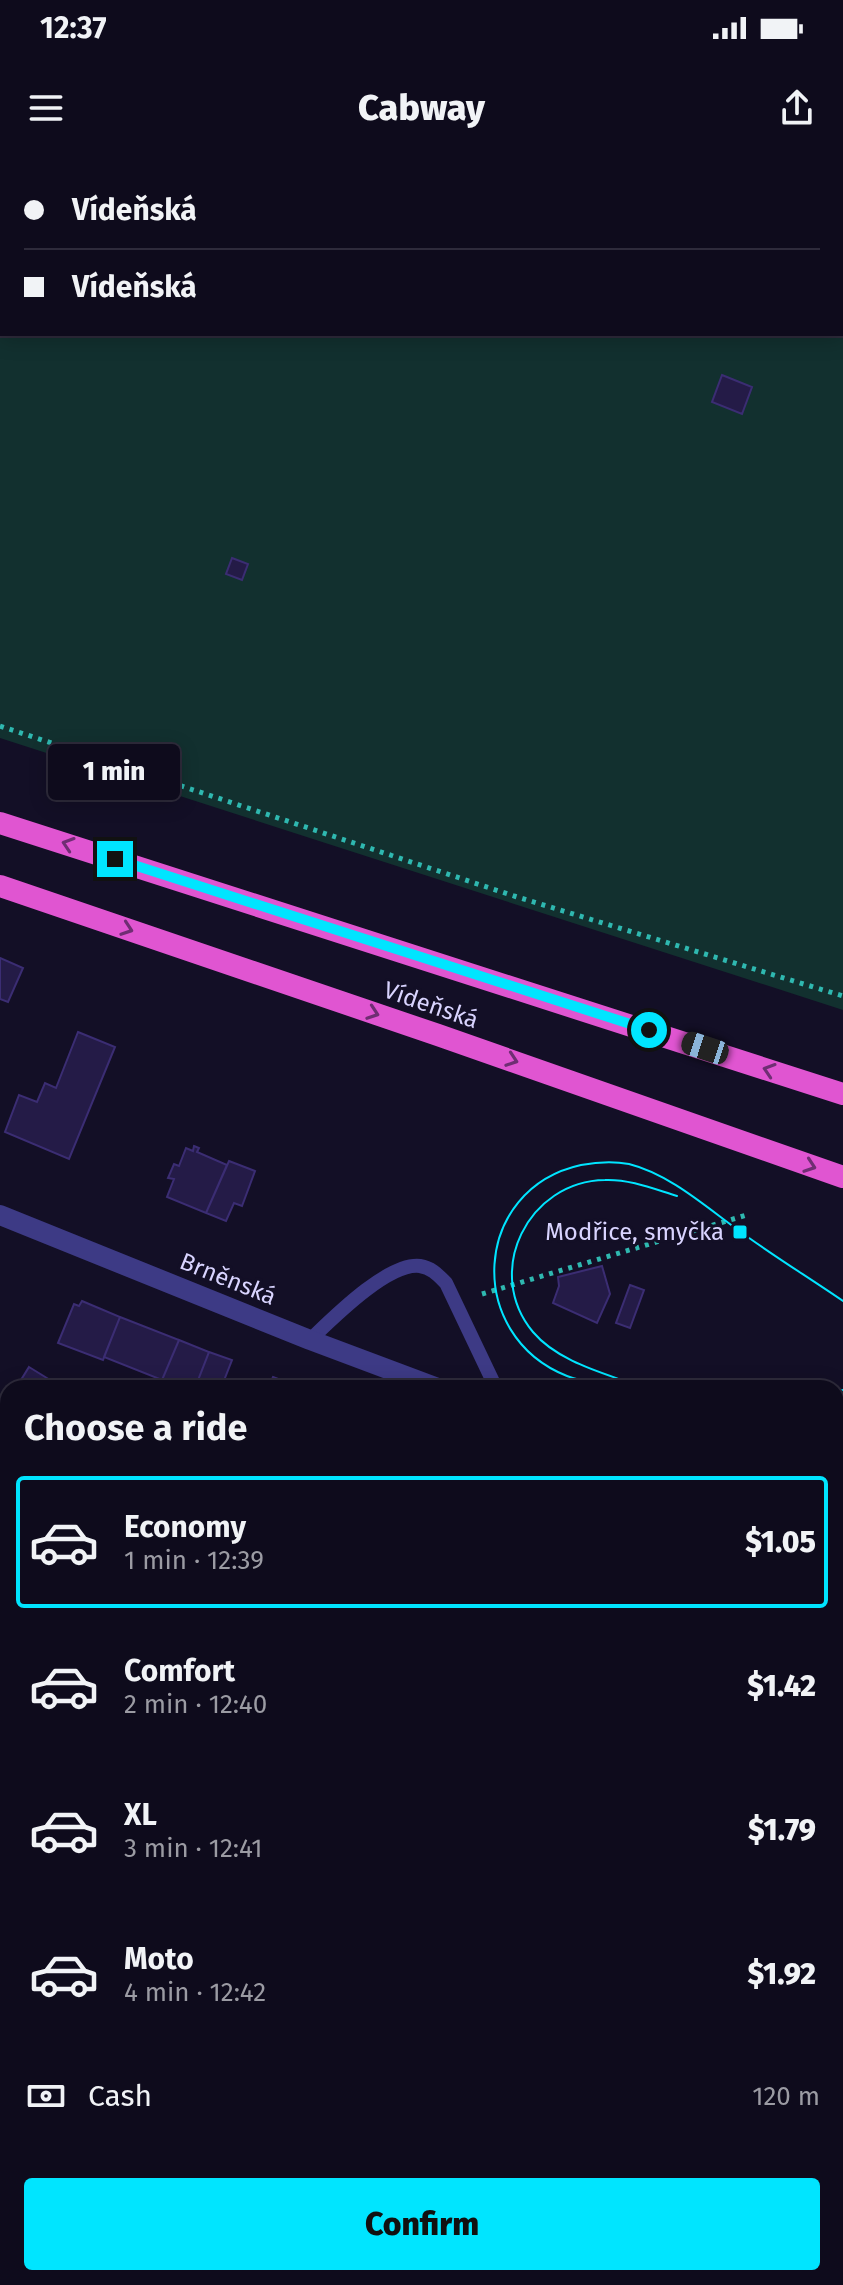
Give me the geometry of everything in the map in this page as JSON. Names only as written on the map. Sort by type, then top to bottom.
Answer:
[{"type":"highway","name":"Vídeňská","points":[[0,823],[843,1094]]},
{"type":"highway","name":"Vídeňská","points":[[0,886],[843,1177]]},
{"type":"street","name":"Brněnská","points":[[0,1215],[417,1380]]},
{"type":"lane","points":[[310,1340],[359,1294],[404,1268],[419,1266],[435,1271],[446,1283],[492,1380]]},
{"type":"path","points":[[0,726],[514,896],[843,996]]},
{"type":"path","points":[[482,1294],[750,1214]]},
{"type":"green space","points":[[0,336],[843,336],[843,1010],[0,738]]},
{"type":"building","points":[[722,375],[752,387],[742,414],[712,402]]},
{"type":"building","points":[[232,558],[248,564],[242,580],[226,574]]},
{"type":"building","points":[[0,958],[23,968],[8,1002],[0,999]]},
{"type":"building","points":[[78,1032],[115,1047],[69,1159],[5,1132],[19,1095],[37,1102],[45,1083],[56,1088]]},
{"type":"building","points":[[194,1146],[199,1148],[197,1152],[227,1165],[206,1213],[167,1197],[174,1179],[168,1178],[174,1164],[179,1166],[186,1148],[193,1151]]},
{"type":"building","points":[[229,1161],[255,1171],[242,1206],[234,1203],[226,1221],[206,1213]]},
{"type":"building","points":[[602,1266],[610,1294],[597,1323],[553,1303],[559,1286],[558,1277]]},
{"type":"building","points":[[630,1285],[644,1290],[630,1328],[616,1323]]},
{"type":"building","points":[[82,1301],[120,1317],[103,1360],[58,1343],[74,1304],[79,1306]]},
{"type":"building","points":[[120,1317],[179,1340],[162,1380],[104,1357]]},
{"type":"building","points":[[179,1340],[209,1352],[198,1380],[162,1380]]},
{"type":"building","points":[[209,1352],[232,1360],[224,1380],[198,1380]]},
{"type":"building","points":[[29,1367],[50,1380],[21,1380]]},
{"type":"tram line","points":[[581,1380],[567,1376],[534,1356],[510,1329],[497,1298],[494,1264],[502,1231],[518,1202],[545,1179],[581,1165],[617,1162],[658,1175],[843,1301]]},
{"type":"tram line","points":[[619,1379],[562,1355],[533,1332],[519,1308],[512,1283],[514,1258],[521,1234],[535,1213],[554,1196],[578,1184],[624,1181],[677,1196]]},
{"type":"place","name":"Modřice, smyčka","points":[[740,1232]]},
{"type":"route","points":[[115,859],[649,1030]]}]
